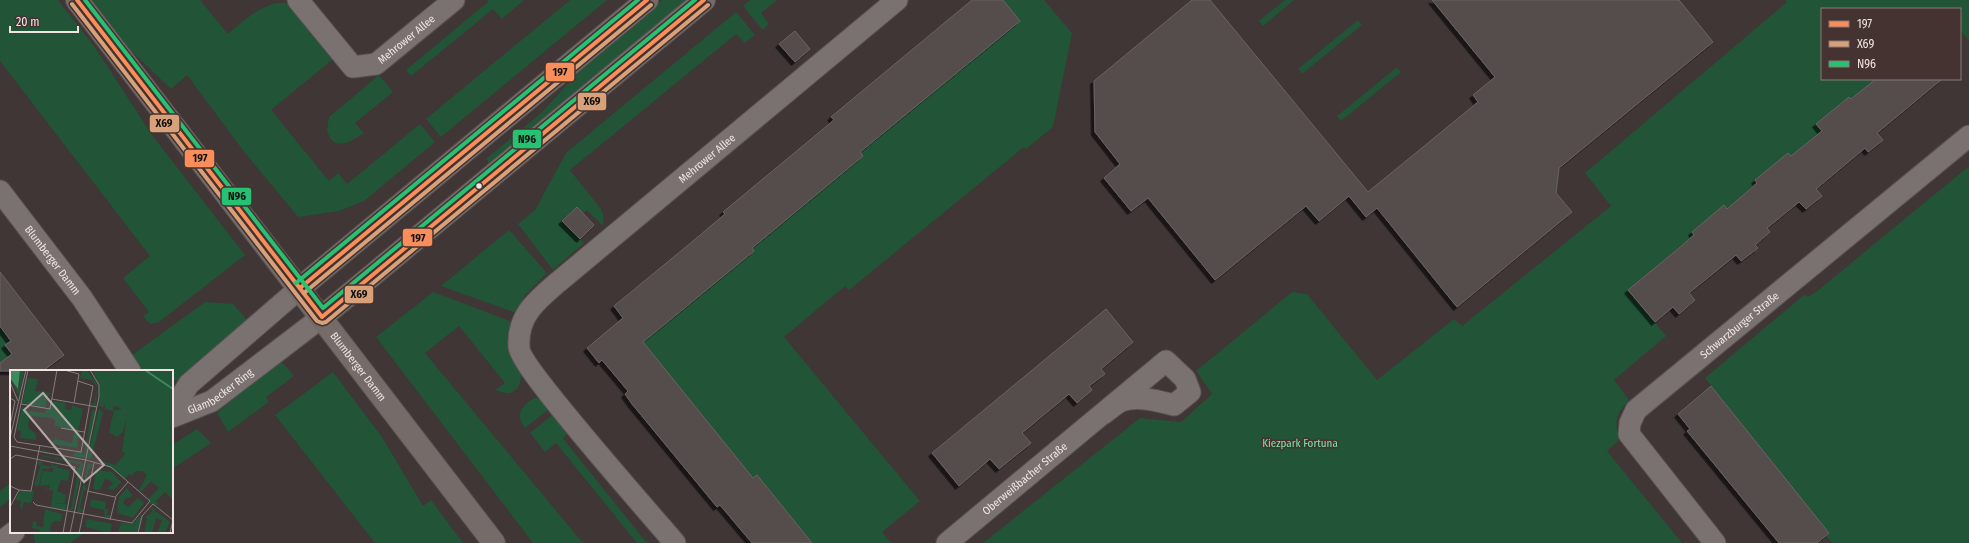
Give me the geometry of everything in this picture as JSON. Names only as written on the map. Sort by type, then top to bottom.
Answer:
[{"type":"main road","name":"Blumberger Damm","points":[[77,0],[300,288],[494,543]]},
{"type":"main road","points":[[300,288],[647,0]]},
{"type":"main road","points":[[322,317],[704,0]]},
{"type":"street","name":"Mehrower Allee","points":[[298,0],[353,67],[376,64],[454,0]]},
{"type":"street","name":"Mehrower Allee","points":[[675,543],[541,384],[518,348],[522,321],[534,302],[557,282],[897,0]]},
{"type":"street","name":"Schwarzburger Straße","points":[[1715,543],[1629,434],[1630,423],[1636,410],[1969,136]]},
{"type":"street","name":"Blumberger Damm","points":[[0,191],[82,298],[129,370]]},
{"type":"street","name":"Glambecker Ring","points":[[173,409],[189,384],[300,288]]},
{"type":"street","name":"Glambecker Ring","points":[[173,417],[212,401],[322,317]]},
{"type":"street","name":"Oberweißbacher Straße","points":[[947,543],[1103,414]]},
{"type":"street","points":[[0,543],[13,533]]},
{"type":"green space","points":[[0,0],[58,0],[94,46],[152,135],[245,255],[159,322],[150,324],[143,316],[149,312],[123,278],[150,256],[0,61]]},
{"type":"green space","points":[[90,0],[200,0],[228,34],[262,8],[278,3],[286,3],[333,59],[271,110],[329,181],[338,173],[347,184],[420,124],[435,142],[364,201],[339,211],[298,217],[245,153],[187,75],[171,89],[125,45]]},
{"type":"green space","points":[[487,0],[524,0],[502,19],[493,9],[411,76],[406,70],[488,2]]},
{"type":"green space","points":[[570,0],[607,0],[441,137],[426,119]]},
{"type":"green space","points":[[662,0],[691,0],[490,164],[486,159],[541,113],[588,62]]},
{"type":"green space","points":[[750,0],[777,0],[761,13],[769,24],[763,30],[743,6]]},
{"type":"green space","points":[[1003,0],[1044,0],[1072,33],[1053,127],[1026,149],[1024,147],[849,290],[845,286],[784,337],[920,501],[882,532],[891,543],[808,543],[809,539],[757,475],[753,478],[727,445],[711,432],[714,429],[662,365],[642,356],[650,350],[643,342],[675,316],[688,301],[690,304],[754,251],[752,248],[863,156],[860,152],[1020,21]]},
{"type":"green space","points":[[1285,0],[1294,0],[1263,26],[1259,21]]},
{"type":"green space","name":"Kiezpark Fortuna","points":[[1785,0],[1969,0],[1969,41],[1961,31],[1961,8],[1821,8],[1821,80],[1875,80],[1852,100],[1849,97],[1817,124],[1823,132],[1791,156],[1788,153],[1727,209],[1724,205],[1692,232],[1694,235],[1628,290],[1666,336],[1614,380],[1629,400],[1621,409],[1617,418],[1619,440],[1607,451],[1682,543],[983,543],[1140,418],[1181,422],[1212,394],[1196,371],[1292,292],[1307,294],[1377,380],[1454,319],[1462,326],[1611,206],[1585,173],[1787,2]]},
{"type":"green space","points":[[736,12],[755,35],[745,43],[736,34],[570,170],[601,209],[604,217],[603,226],[587,210],[583,213],[577,207],[562,221],[584,243],[553,270],[518,224],[535,210],[566,153]]},
{"type":"green space","points":[[1358,20],[1362,25],[1302,74],[1298,69]]},
{"type":"green space","points":[[1397,67],[1401,72],[1341,121],[1337,116]]},
{"type":"green space","points":[[379,75],[393,92],[355,123],[364,133],[354,140],[343,144],[333,141],[327,130],[329,117]]},
{"type":"green space","points":[[1969,166],[1969,543],[1832,543],[1826,536],[1829,533],[1788,482],[1773,470],[1776,467],[1705,378],[1804,295],[1809,296],[1816,292]]},
{"type":"green space","points":[[509,230],[547,273],[525,295],[516,313],[441,286]]},
{"type":"green space","points":[[433,292],[513,322],[520,356],[521,370],[520,381],[516,390],[508,393],[495,390],[505,383],[459,326],[425,353],[583,543],[533,543],[376,337]]},
{"type":"green space","points":[[205,302],[233,304],[247,320],[179,380],[173,381],[173,370],[141,370],[132,355]]},
{"type":"green space","points":[[0,326],[11,341],[5,346],[12,354],[0,363]]},
{"type":"green space","points":[[280,360],[294,376],[266,397],[269,402],[228,432],[217,413]]},
{"type":"green space","points":[[333,372],[382,437],[423,506],[431,500],[463,543],[375,543],[275,415]]},
{"type":"green space","points":[[534,398],[542,398],[553,406],[525,428],[520,419],[520,415],[526,404]]},
{"type":"green space","points":[[557,411],[572,429],[563,438],[565,441],[647,543],[637,543],[556,443],[545,452],[530,433]]},
{"type":"green space","points":[[197,429],[211,443],[173,468],[173,444]]},
{"type":"green space","points":[[10,484],[10,499],[0,507],[0,491]]},
{"type":"green space","points":[[33,533],[85,533],[70,543],[35,543]]},
{"type":"building","points":[[972,0],[1003,0],[1020,21],[860,152],[863,156],[752,248],[754,251],[643,342],[753,478],[757,475],[812,543],[752,543],[720,505],[717,507],[632,404],[625,394],[628,391],[602,360],[599,363],[587,348],[623,318],[614,306],[725,214],[723,212],[834,120],[831,117]]},
{"type":"building","points":[[1192,0],[1210,0],[1368,192],[1478,102],[1473,95],[1495,77],[1432,0],[1679,0],[1713,42],[1559,168],[1556,193],[1572,212],[1457,307],[1377,208],[1366,217],[1349,196],[1319,221],[1306,206],[1215,280],[1148,198],[1131,211],[1104,178],[1120,164],[1095,132],[1094,81]]},
{"type":"building","points":[[795,31],[810,49],[795,62],[779,44]]},
{"type":"building","points":[[1875,80],[1941,80],[1877,133],[1883,140],[1868,152],[1865,148],[1816,189],[1822,196],[1806,209],[1799,202],[1767,228],[1770,232],[1755,245],[1758,248],[1741,261],[1736,255],[1689,293],[1695,300],[1679,314],[1673,307],[1655,322],[1628,290],[1694,235],[1692,232],[1724,205],[1727,209],[1757,183],[1755,180],[1788,153],[1791,156],[1822,131],[1816,124],[1849,97],[1851,99]]},
{"type":"building","points":[[577,207],[594,225],[580,239],[562,221]]},
{"type":"building","points":[[0,272],[64,355],[44,370],[0,371],[0,363],[12,354],[5,345],[11,341],[0,326]]},
{"type":"building","points":[[1106,309],[1133,342],[1101,369],[1105,374],[1089,386],[1092,390],[1077,403],[1069,394],[1022,433],[1031,443],[999,469],[990,459],[959,486],[932,453]]},
{"type":"building","points":[[1711,386],[1829,533],[1817,543],[1779,543],[1687,431],[1690,429],[1678,414]]},
{"type":"transit line","name":"197","points":[[77,0],[322,317]]},
{"type":"transit line","name":"N96","points":[[85,0],[323,308],[695,0]]},
{"type":"transit line","name":"N96","points":[[296,283],[638,0]]},
{"type":"transit line","name":"197","points":[[300,288],[647,0]]},
{"type":"transit line","name":"197","points":[[322,317],[704,0]]},
{"type":"transit line","name":"X69","points":[[72,4],[317,321],[322,323],[326,322],[708,5]]},
{"type":"transit line","name":"X69","points":[[304,293],[651,5]]}]
